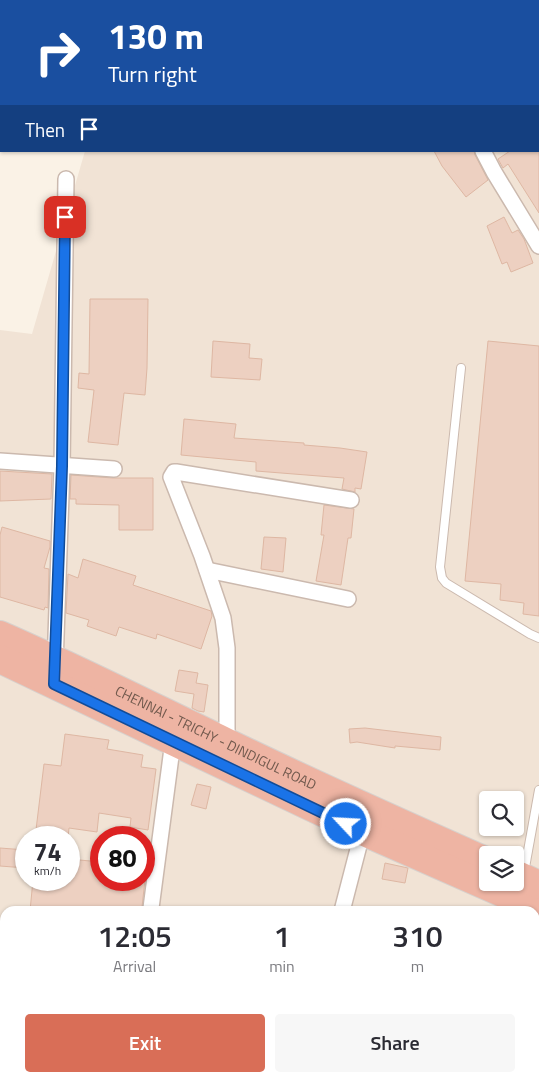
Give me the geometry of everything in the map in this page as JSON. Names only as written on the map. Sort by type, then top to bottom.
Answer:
[{"type":"highway","name":"CHENNAI - TRICHY - DINDIGUL ROAD","points":[[0,635],[55,672],[202,740],[366,820],[533,906]]},
{"type":"highway","name":"CHENNAI - TRICHY - DINDIGUL ROAD","points":[[0,659],[55,672]]},
{"type":"highway","name":"CHENNAI - TRICHY - DINDIGUL ROAD","points":[[366,820],[479,859]]},
{"type":"street","points":[[484,152],[539,246]]},
{"type":"street","points":[[55,672],[62,466],[66,179]]},
{"type":"street","points":[[0,462],[114,469]]},
{"type":"street","points":[[152,906],[202,740],[227,648],[223,618],[207,570],[171,477],[174,472],[351,500]]},
{"type":"street","points":[[207,570],[348,599]]},
{"type":"street","points":[[343,906],[366,820]]},
{"type":"lane","points":[[461,368],[440,567],[442,578],[446,583],[539,638]]},
{"type":"lane","points":[[526,879],[539,790]]},
{"type":"shaded area","points":[[85,152],[539,152],[539,906],[0,906],[0,330],[32,334]]},
{"type":"building","points":[[435,152],[474,152],[488,180],[466,197],[442,166]]},
{"type":"building","points":[[508,152],[539,152],[539,213],[508,164],[503,168],[498,159]]},
{"type":"building","points":[[504,217],[512,233],[518,230],[524,239],[533,263],[511,272],[507,262],[502,264],[487,226]]},
{"type":"building","points":[[90,299],[148,299],[145,395],[124,393],[118,445],[88,442],[94,390],[78,388],[79,373],[89,374]]},
{"type":"building","points":[[213,341],[250,344],[249,358],[262,359],[260,380],[211,377]]},
{"type":"building","points":[[488,341],[539,346],[539,616],[523,614],[524,603],[500,600],[501,584],[465,581]]},
{"type":"building","points":[[184,419],[236,424],[234,438],[304,443],[304,445],[367,452],[361,489],[355,488],[355,492],[342,489],[344,478],[256,471],[256,462],[181,455]]},
{"type":"building","points":[[0,471],[52,474],[51,499],[0,501]]},
{"type":"building","points":[[71,475],[153,478],[153,530],[119,530],[119,505],[76,504],[76,499],[70,499]]},
{"type":"building","points":[[324,505],[354,509],[351,538],[348,538],[341,585],[316,581],[324,535],[321,535]]},
{"type":"building","points":[[2,527],[50,541],[44,568],[49,569],[48,608],[45,607],[44,610],[0,597],[0,535]]},
{"type":"building","points":[[264,537],[286,538],[283,572],[261,569]]},
{"type":"building","points":[[83,559],[136,576],[133,585],[211,611],[212,616],[201,649],[157,634],[156,639],[119,627],[116,636],[87,626],[89,620],[66,613],[68,574],[78,578]]},
{"type":"building","points":[[179,670],[198,673],[196,683],[208,685],[204,712],[192,708],[194,694],[175,691]]},
{"type":"building","points":[[365,728],[441,737],[440,750],[395,746],[395,748],[357,742],[350,743],[349,729]]},
{"type":"building","points":[[65,734],[109,740],[107,749],[143,755],[141,767],[156,769],[149,826],[130,826],[131,818],[99,813],[98,826],[90,826],[90,831],[80,830],[80,826],[36,826],[44,764],[61,766]]},
{"type":"building","points":[[197,784],[211,787],[206,809],[191,805]]},
{"type":"building","points":[[0,848],[15,849],[15,867],[0,866]]},
{"type":"building","points":[[80,860],[90,861],[90,891],[144,891],[142,906],[30,906],[32,891],[80,891]]},
{"type":"building","points":[[385,863],[408,868],[405,883],[382,879]]},
{"type":"route","points":[[65,217],[62,466],[54,684],[346,824]]}]
